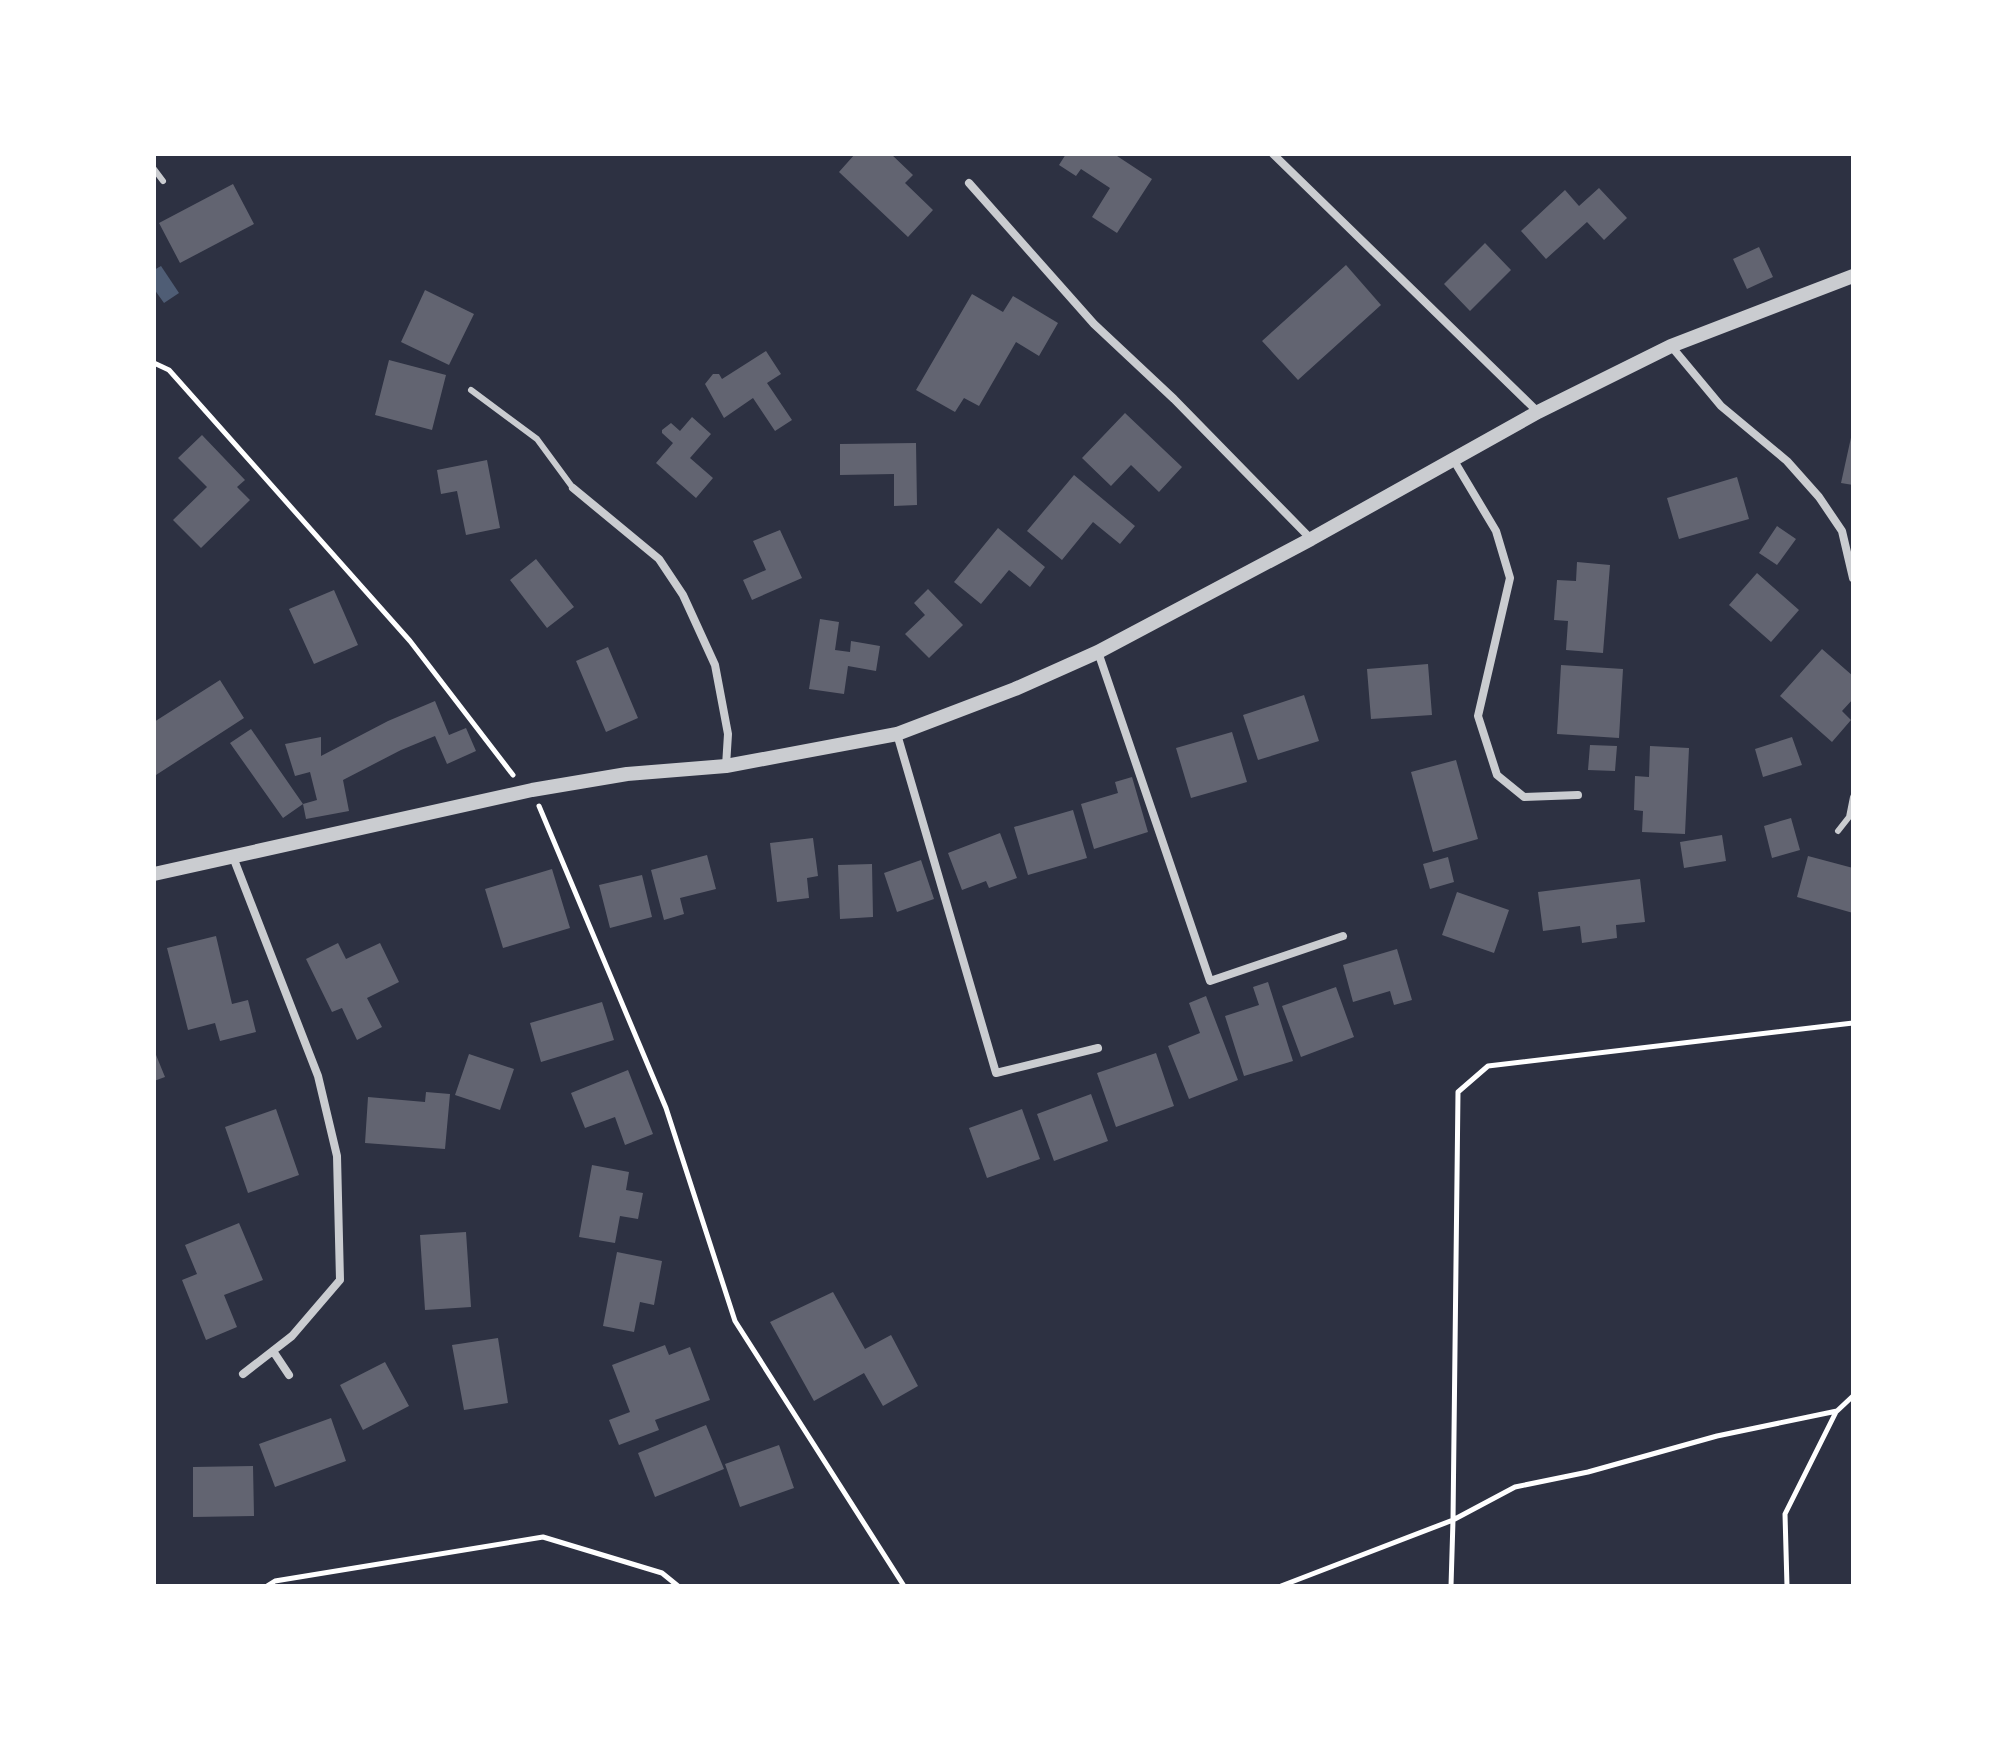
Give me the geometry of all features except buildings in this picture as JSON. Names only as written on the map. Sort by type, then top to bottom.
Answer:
[{"type":"street","points":[[1273,154],[1538,412]]},
{"type":"street","points":[[969,183],[1094,324],[1174,399],[1311,539]]},
{"type":"street","points":[[154,874],[529,791],[627,774],[726,766],[897,734],[1015,689],[1098,652],[1311,539],[1538,412],[1671,346],[1853,276]]},
{"type":"street","points":[[1671,346],[1721,406],[1787,461],[1819,497],[1842,531],[1853,578]]},
{"type":"street","points":[[1452,459],[1496,531],[1510,578],[1478,716],[1497,775],[1524,797],[1578,795]]},
{"type":"street","points":[[573,488],[659,559],[683,595],[715,665],[728,734],[726,766]]},
{"type":"street","points":[[1098,652],[1210,981],[1343,936]]},
{"type":"street","points":[[897,734],[996,1073],[1098,1048]]},
{"type":"street","points":[[233,857],[318,1076],[337,1156],[340,1280],[292,1336],[243,1374]]},
{"type":"street","points":[[273,1351],[289,1375]]},
{"type":"lane","points":[[154,169],[163,181]]},
{"type":"lane","points":[[471,390],[537,439],[573,488]]},
{"type":"lane","points":[[1838,831],[1849,817],[1853,797]]},
{"type":"path","points":[[154,363],[169,370],[410,641],[529,791],[666,1108],[735,1321],[904,1586]]},
{"type":"path","points":[[1451,1586],[1458,1092],[1488,1066],[1853,1023]]},
{"type":"path","points":[[1787,1586],[1785,1514],[1837,1411],[1853,1396]]},
{"type":"path","points":[[1281,1586],[1453,1520],[1515,1487],[1588,1472],[1717,1436],[1837,1411]]},
{"type":"path","points":[[267,1586],[275,1581],[543,1537],[662,1573],[678,1586]]},
{"type":"water","points":[[161,266],[179,293],[164,303],[154,289],[154,270]]}]
